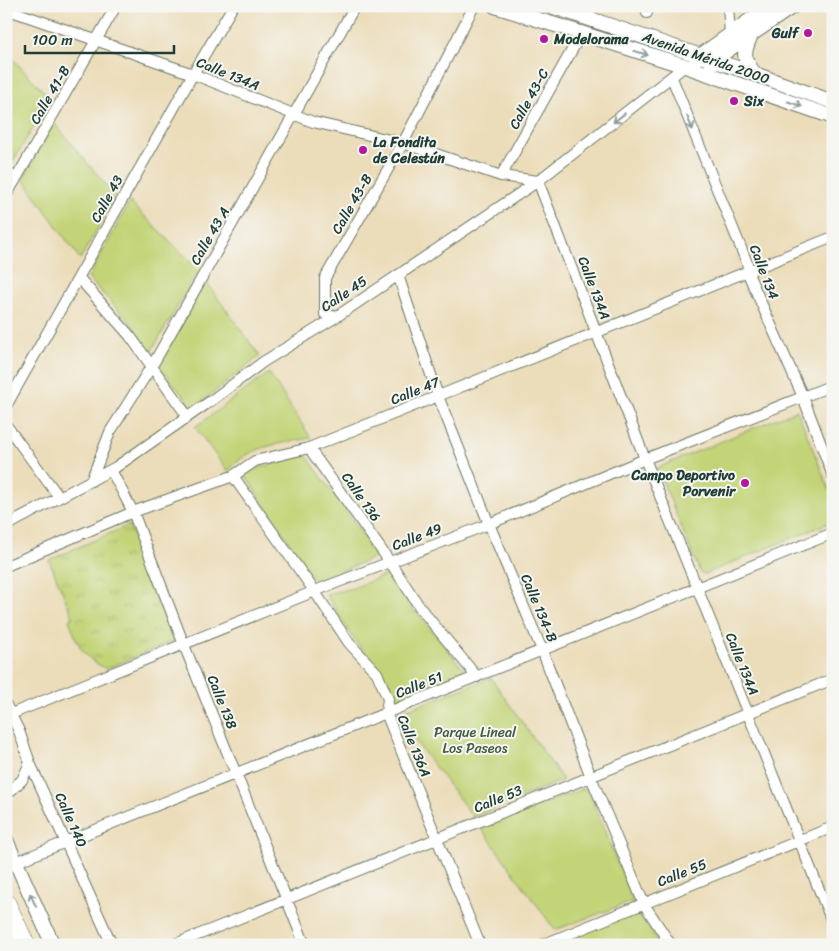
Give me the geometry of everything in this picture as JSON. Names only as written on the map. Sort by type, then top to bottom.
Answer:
[{"type":"highway","points":[[6,902],[26,945]]},
{"type":"main road","name":"Avenida Mérida 2000","points":[[495,6],[685,66],[833,117]]},
{"type":"main road","name":"Avenida Mérida 2000","points":[[551,6],[833,102]]},
{"type":"main road","points":[[685,66],[770,6]]},
{"type":"main road","points":[[705,73],[725,52],[793,6]]},
{"type":"main road","points":[[751,35],[745,52],[745,60],[755,74]]},
{"type":"main road","points":[[6,840],[53,945]]},
{"type":"street","name":"Calle 41-B","points":[[6,196],[116,6]]},
{"type":"street","name":"Calle 43","points":[[6,406],[233,6]]},
{"type":"street","name":"Calle 43 A","points":[[91,481],[110,432],[152,366],[355,6]]},
{"type":"street","name":"Calle 43-B","points":[[336,317],[325,314],[325,278],[403,143],[474,6]]},
{"type":"street","points":[[728,6],[730,34]]},
{"type":"street","name":"Calle 134A","points":[[6,10],[193,74],[313,122],[403,143],[501,176],[538,181],[696,588],[833,924]]},
{"type":"street","name":"Calle 43-C","points":[[501,176],[581,34]]},
{"type":"street","name":"Calle 45","points":[[6,526],[59,496],[111,470],[264,362],[336,317],[538,181],[685,66]]},
{"type":"street","name":"Calle 134","points":[[672,78],[748,271],[803,397],[833,476]]},
{"type":"street","points":[[6,170],[15,181]]},
{"type":"street","name":"Calle 47","points":[[6,566],[133,512],[233,476],[255,461],[309,448],[833,237]]},
{"type":"street","name":"Calle 134-B","points":[[398,275],[438,396],[542,650],[591,777],[644,904],[671,945]]},
{"type":"street","points":[[79,278],[130,336],[188,417]]},
{"type":"street","name":"Calle 49","points":[[9,709],[184,645],[833,385]]},
{"type":"street","points":[[6,424],[59,496]]},
{"type":"street","name":"Calle 136","points":[[309,448],[421,609],[477,677]]},
{"type":"street","name":"Calle 138","points":[[111,470],[133,512],[184,645],[305,945]]},
{"type":"street","name":"Calle 136A","points":[[233,476],[349,643],[377,673],[388,699],[386,713],[480,945]]},
{"type":"street","name":"Calle 51","points":[[16,862],[833,533]]},
{"type":"street","name":"Calle 53","points":[[172,945],[833,679]]},
{"type":"street","name":"Calle 140","points":[[9,709],[30,763],[112,945]]},
{"type":"street","points":[[6,795],[22,780],[30,763]]},
{"type":"street","name":"Calle 55","points":[[542,945],[833,827]]},
{"type":"street","points":[[566,935],[573,945]]},
{"type":"green space","points":[[6,52],[51,99],[13,161],[6,155]]},
{"type":"green space","points":[[54,123],[116,197],[80,259],[23,179]]},
{"type":"green space","points":[[130,202],[199,270],[151,352],[130,322],[88,278]]},
{"type":"green space","points":[[206,282],[260,356],[194,408],[158,365]]},
{"type":"green space","points":[[269,373],[311,438],[276,444],[255,451],[236,463],[228,472],[195,427]]},
{"type":"green space","name":"Campo Deportivo Porvenir","points":[[797,410],[833,499],[833,521],[705,574],[700,572],[657,468]]},
{"type":"green space","points":[[306,455],[378,556],[317,581],[314,580],[245,475],[255,469]]},
{"type":"green space","points":[[129,525],[174,641],[106,669],[91,659],[78,643],[69,620],[73,617],[49,560]]},
{"type":"green space","name":"Parque Lineal Los Paseos","points":[[388,574],[415,613],[417,612],[465,671],[398,699],[380,670],[355,641],[326,594],[353,588]]},
{"type":"green space","name":"Parque Lineal Los Paseos","points":[[491,678],[563,780],[473,817],[395,714]]},
{"type":"green space","points":[[585,788],[589,792],[633,901],[555,930],[481,828]]},
{"type":"green space","points":[[635,910],[661,945],[586,945],[577,933]]},
{"type":"place","name":"Gulf","points":[[808,33]]},
{"type":"place","name":"Modelorama","points":[[544,39]]},
{"type":"place","name":"Six","points":[[734,101]]},
{"type":"place","name":"La Fondita de Celestún","points":[[363,150]]},
{"type":"place","name":"Campo Deportivo Porvenir","points":[[745,483]]}]
